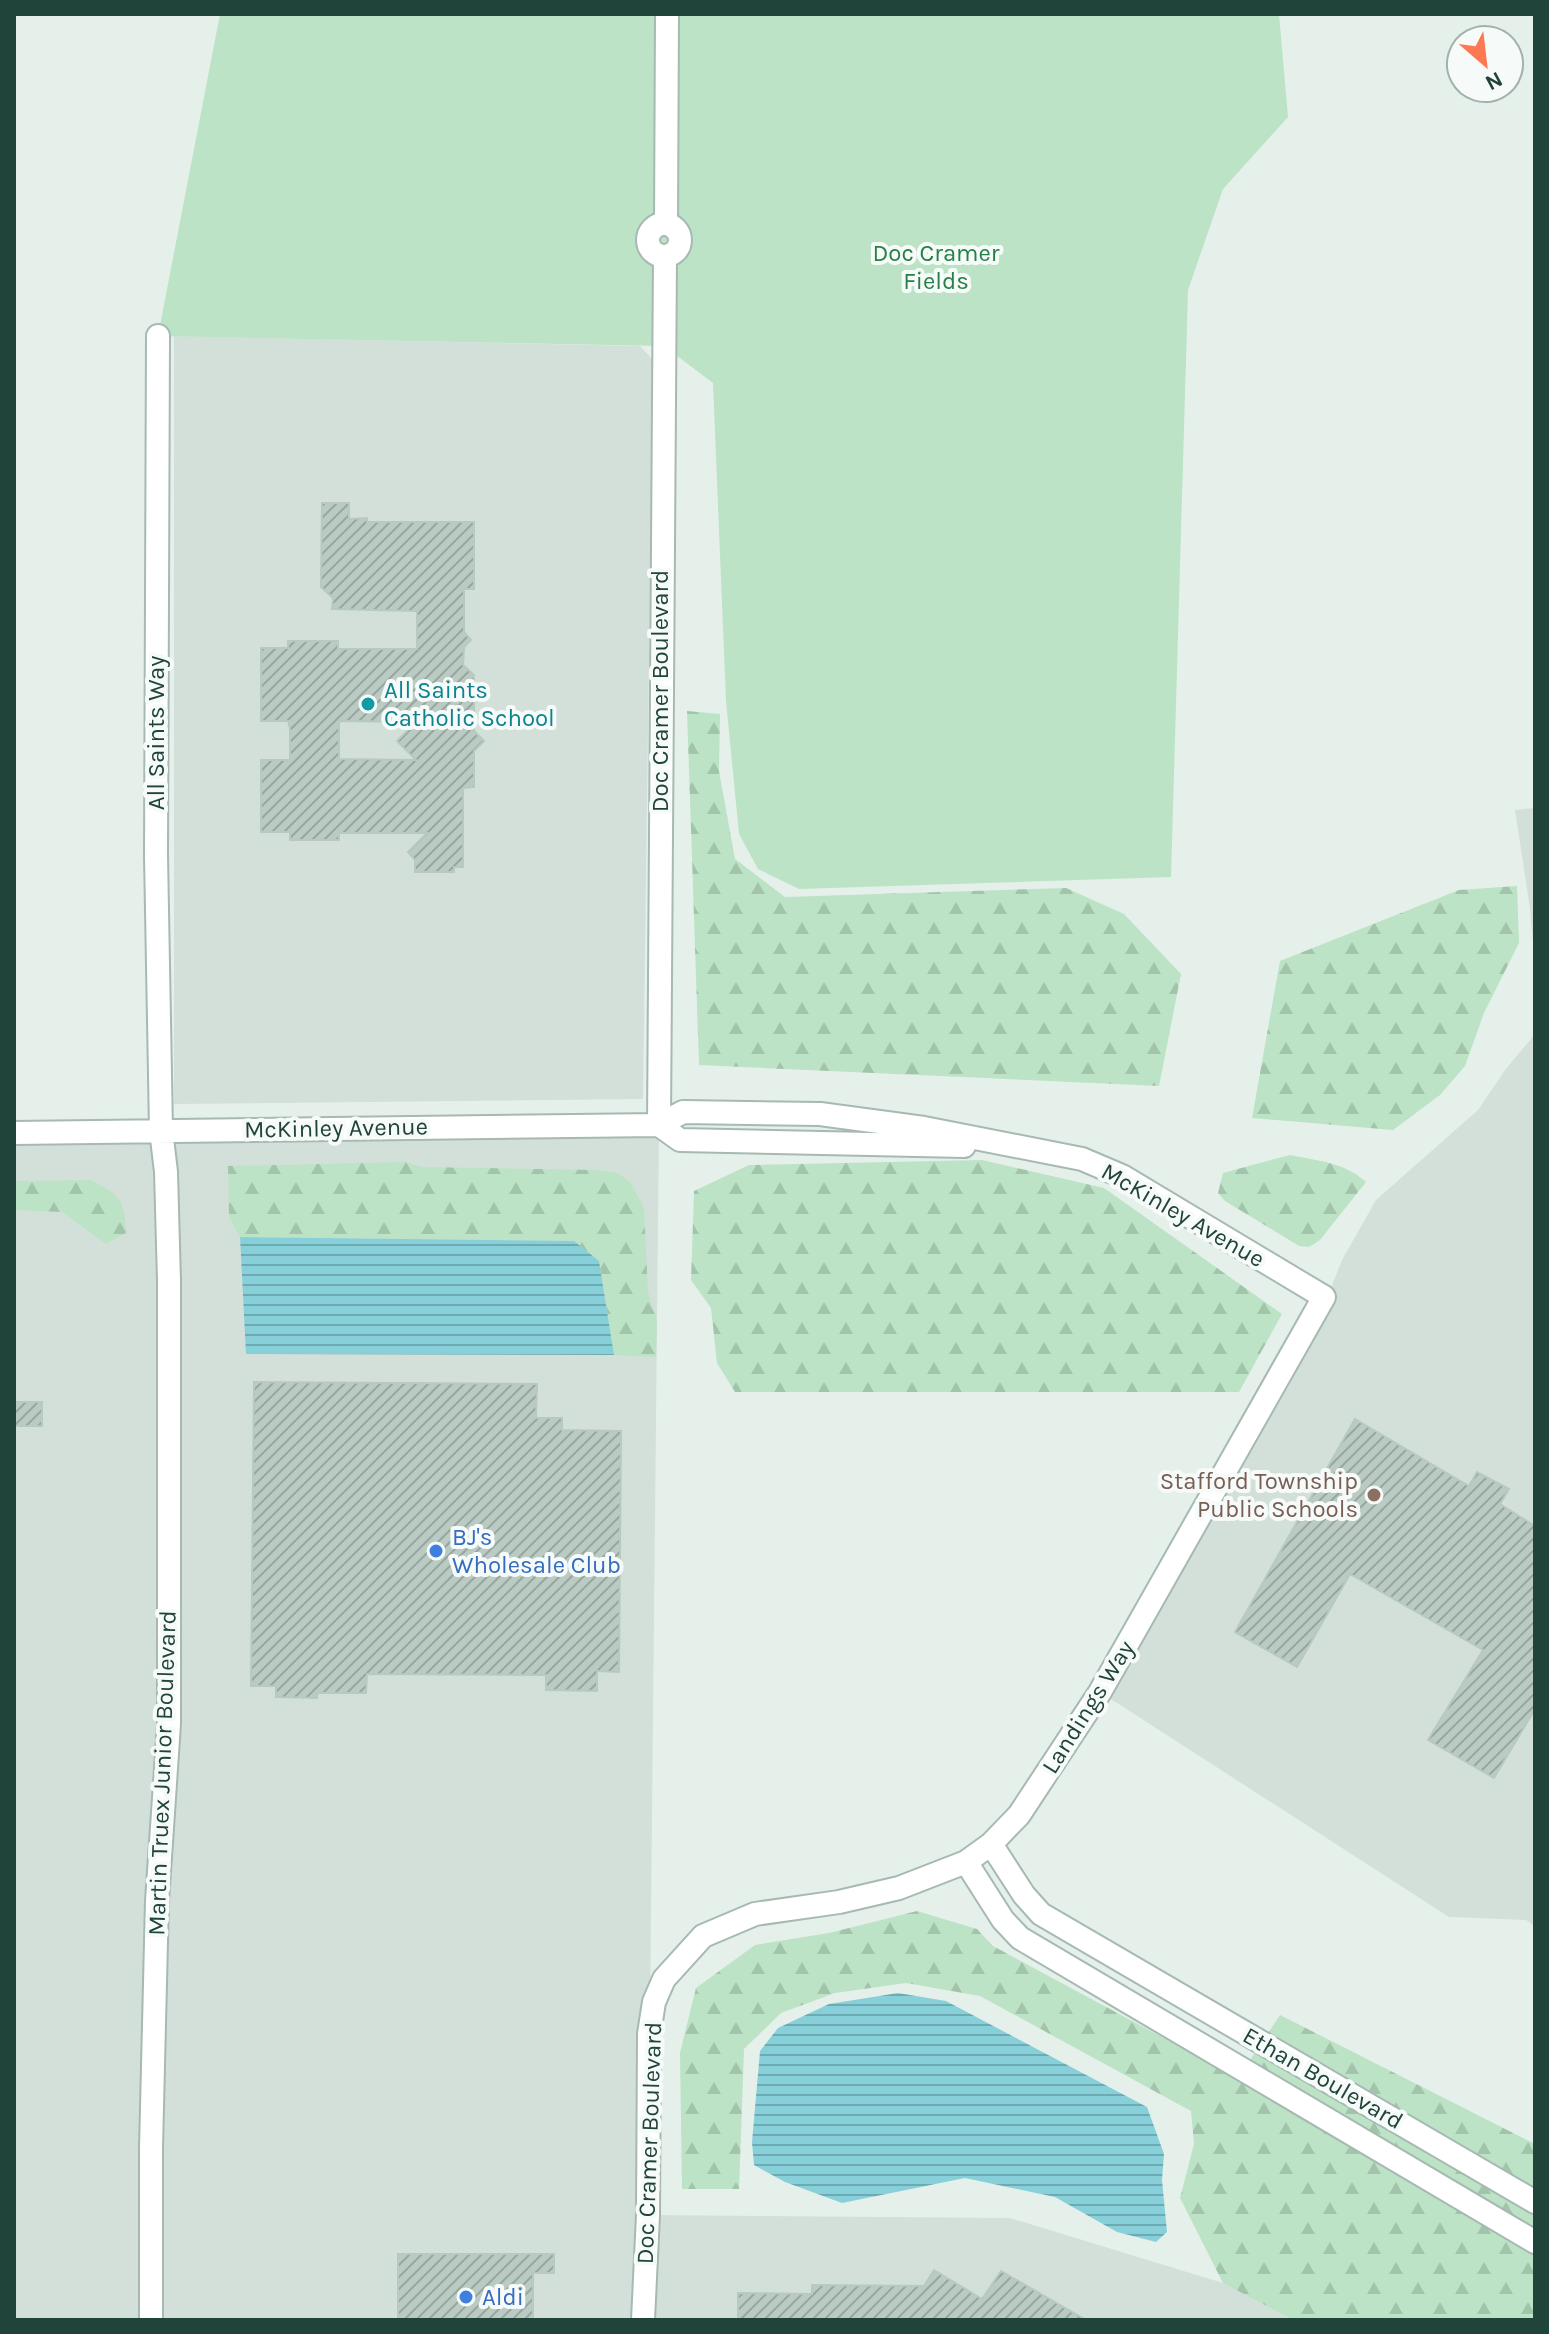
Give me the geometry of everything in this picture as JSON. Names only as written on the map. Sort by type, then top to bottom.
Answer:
[{"type":"street","name":"Doc Cramer Boulevard","points":[[659,1125],[665,256],[652,248],[649,237],[652,230],[666,223],[667,14]]},
{"type":"street","name":"All Saints Way","points":[[158,336],[156,870],[161,1130]]},
{"type":"street","name":"McKinley Avenue","points":[[14,1133],[659,1125],[683,1112],[820,1114],[924,1128],[1082,1159],[1122,1176],[1324,1297]]},
{"type":"street","name":"McKinley Avenue","points":[[659,1125],[680,1140],[1035,1149]]},
{"type":"street","name":"Martin Truex Junior Boulevard","points":[[151,2320],[151,2148],[157,1901],[169,1724],[169,1281],[166,1172],[161,1130]]},
{"type":"street","name":"Landings Way","points":[[703,1936],[755,1914],[839,1902],[899,1888],[966,1862],[991,1844],[1019,1815],[1100,1692],[1324,1297]]},
{"type":"street","name":"Ethan Boulevard","points":[[991,1844],[1024,1895],[1041,1914],[1535,2202]]},
{"type":"street","name":"Ethan Boulevard","points":[[966,1862],[1003,1920],[1020,1938],[1535,2242]]},
{"type":"street","name":"Doc Cramer Boulevard","points":[[643,2320],[648,2215],[649,2034],[654,2002],[664,1979],[703,1936]]},
{"type":"street","points":[[1188,2037],[1204,2009]]},
{"type":"street","points":[[1422,2176],[1442,2148]]},
{"type":"shaded area","points":[[174,336],[640,346],[653,360],[643,1099],[174,1104]]},
{"type":"shaded area","points":[[1535,808],[1535,967],[1515,810]]},
{"type":"shaded area","name":"Stafford Township Public Schools","points":[[1535,1034],[1535,1926],[1526,1920],[1449,1917],[1100,1692],[1327,1298],[1342,1260],[1376,1200],[1478,1110]]},
{"type":"shaded area","points":[[659,1125],[648,2215],[1010,2218],[1223,2283],[1293,2320],[14,2320],[14,1132]]},
{"type":"green space","name":"Doc Cramer Fields","points":[[220,14],[1279,14],[1288,117],[1223,189],[1188,290],[1171,877],[799,889],[758,869],[739,834],[726,701],[713,383],[664,346],[158,336]]},
{"type":"green space","points":[[687,711],[720,714],[719,771],[735,859],[785,897],[1066,888],[1124,914],[1181,974],[1159,1086],[699,1065]]},
{"type":"green space","points":[[1517,886],[1519,943],[1484,1013],[1465,1066],[1440,1095],[1393,1130],[1252,1118],[1280,961],[1459,890]]},
{"type":"green space","points":[[1290,1155],[1340,1166],[1366,1182],[1320,1240],[1309,1247],[1299,1246],[1225,1201],[1218,1193],[1223,1173]]},
{"type":"green space","points":[[982,1160],[1104,1188],[1282,1314],[1239,1392],[735,1392],[717,1363],[711,1308],[691,1280],[694,1191],[749,1165]]},
{"type":"green space","points":[[406,1162],[422,1167],[598,1170],[618,1173],[631,1183],[644,1208],[648,1292],[657,1320],[656,1357],[614,1355],[599,1262],[574,1241],[240,1237],[229,1217],[228,1166]]},
{"type":"green space","points":[[91,1180],[115,1195],[124,1213],[126,1233],[106,1244],[62,1212],[14,1210],[14,1181]]},
{"type":"green space","points":[[917,1911],[977,1929],[993,1946],[1238,2078],[1280,2015],[1535,2144],[1535,2320],[1293,2320],[1223,2283],[1180,2198],[1194,2144],[1191,2111],[980,1996],[906,1983],[835,1993],[781,2013],[744,2049],[739,2189],[682,2189],[680,2053],[696,1988],[755,1945],[829,1933]]},
{"type":"water","points":[[240,1237],[574,1241],[599,1261],[614,1355],[246,1354]]},
{"type":"water","points":[[898,1993],[946,2001],[1147,2107],[1164,2154],[1162,2180],[1167,2232],[1156,2242],[1117,2232],[1055,2197],[965,2178],[842,2203],[785,2182],[754,2165],[752,2142],[760,2051],[778,2028],[829,2004]]},
{"type":"building","name":"All Saints Catholic School","points":[[322,503],[349,503],[349,519],[367,518],[367,522],[474,522],[474,589],[464,589],[464,632],[471,640],[464,647],[463,665],[474,675],[474,731],[484,741],[474,751],[474,787],[463,788],[463,867],[454,867],[454,872],[415,872],[415,860],[408,852],[427,833],[339,833],[339,840],[290,840],[290,832],[261,832],[261,760],[290,760],[290,728],[288,721],[261,721],[261,648],[288,648],[288,641],[338,641],[338,649],[417,649],[417,611],[332,609],[333,598],[321,587]],"holes":[[[339,721],[416,722],[397,741],[416,760],[339,759]]]},
{"type":"building","name":"BJ's Wholesale Club","points":[[254,1382],[537,1384],[536,1418],[562,1418],[562,1430],[621,1431],[619,1672],[597,1671],[597,1691],[546,1690],[546,1675],[367,1674],[366,1693],[317,1693],[317,1698],[276,1697],[276,1686],[251,1686]]},
{"type":"building","points":[[14,1402],[42,1402],[42,1426],[14,1426]]},
{"type":"building","points":[[1355,1419],[1469,1486],[1477,1472],[1509,1489],[1500,1504],[1535,1526],[1535,1709],[1494,1778],[1428,1740],[1483,1650],[1350,1574],[1297,1667],[1235,1632]]},
{"type":"building","name":"Aldi","points":[[398,2254],[554,2254],[554,2273],[533,2273],[533,2320],[398,2320]]},
{"type":"building","points":[[934,2270],[982,2299],[1001,2271],[1086,2320],[738,2320],[738,2293],[812,2294],[812,2285],[924,2286]]},
{"type":"place","name":"All Saints Catholic School","points":[[368,704]]},
{"type":"place","name":"Stafford Township Public Schools","points":[[1374,1495]]},
{"type":"place","name":"BJ's Wholesale Club","points":[[436,1551]]},
{"type":"place","name":"Aldi","points":[[466,2297]]}]
